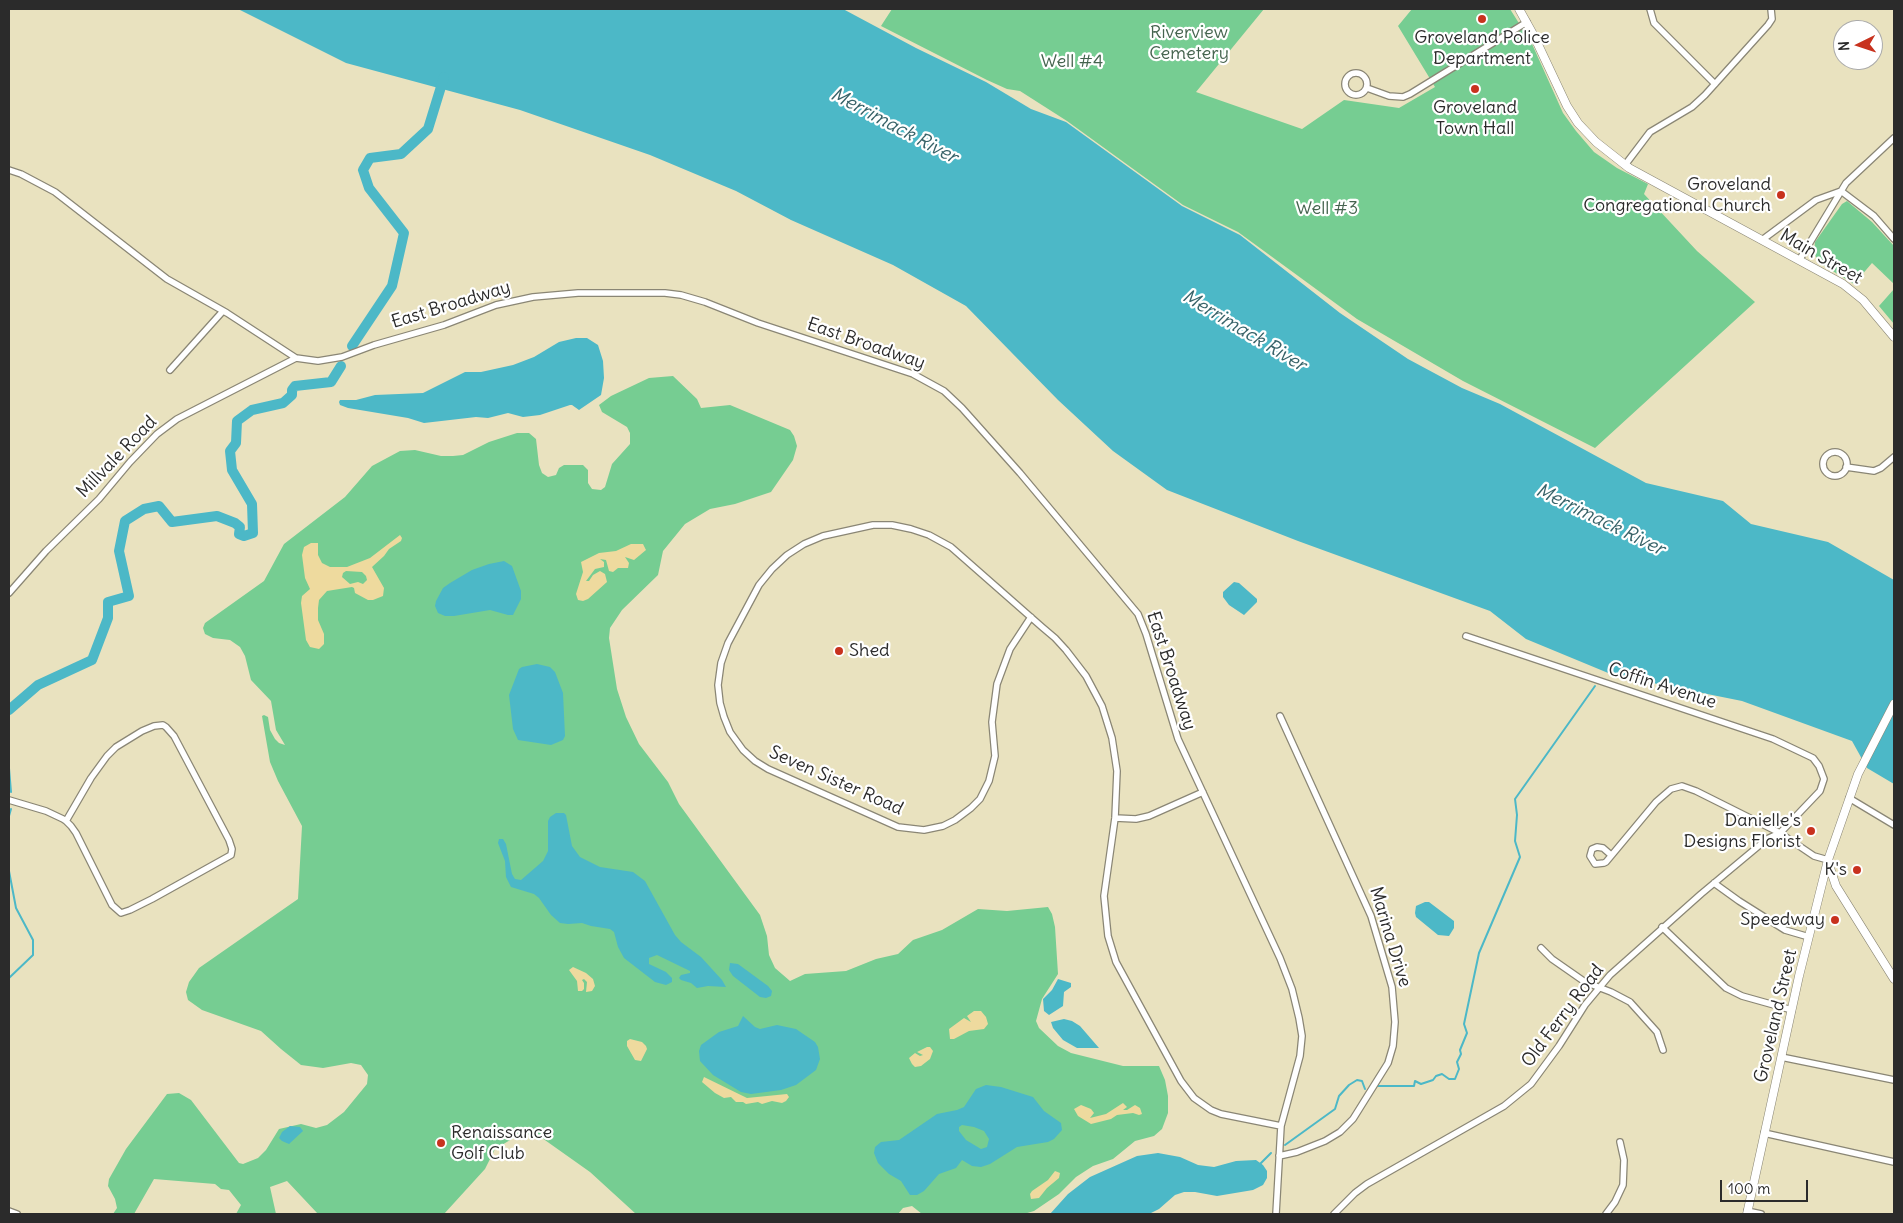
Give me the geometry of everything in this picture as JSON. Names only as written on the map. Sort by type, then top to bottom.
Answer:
[{"type":"main road","name":"Main Street","points":[[1519,9],[1567,106],[1578,123],[1596,142],[1625,165],[1844,284],[1863,300],[1894,337]]},
{"type":"main road","name":"Groveland Street","points":[[1747,1213],[1781,1057],[1828,860],[1858,774],[1894,704]]},
{"type":"main road","points":[[1828,860],[1836,886],[1894,979]]},
{"type":"street","points":[[1650,9],[1654,23],[1715,84]]},
{"type":"street","points":[[1625,165],[1650,132],[1692,106],[1715,84],[1768,26],[1772,19],[1771,9]]},
{"type":"street","points":[[1367,88],[1398,97],[1410,94],[1526,22]]},
{"type":"street","points":[[1800,259],[1846,183],[1894,138]]},
{"type":"street","name":"East Broadway","points":[[9,170],[21,174],[55,192],[167,279],[223,311],[296,358],[318,361],[342,357],[374,344],[444,325],[496,305],[533,297],[578,293],[651,292],[681,295],[704,302],[767,326],[913,374],[944,391],[962,408],[1132,604],[1142,622],[1178,739],[1280,958],[1299,1018],[1301,1049],[1281,1126],[1276,1214]]},
{"type":"street","points":[[1842,191],[1874,216],[1894,239]]},
{"type":"street","points":[[1762,240],[1816,200],[1842,191]]},
{"type":"street","points":[[170,370],[223,311]]},
{"type":"street","name":"Millvale Road","points":[[9,593],[46,551],[99,499],[130,462],[157,434],[177,419],[296,358]]},
{"type":"street","points":[[1836,452],[1842,454],[1846,459],[1846,467],[1841,474],[1832,475],[1825,470],[1824,462],[1828,454],[1836,452]]},
{"type":"street","points":[[1846,467],[1874,472],[1894,456]]},
{"type":"street","name":"Seven Sister Road","points":[[1031,617],[1010,649],[997,684],[992,722],[995,756],[989,781],[980,799],[971,808],[943,826],[924,830],[898,827],[768,769],[743,750],[734,738],[724,718],[719,695],[721,663],[728,643],[765,576],[783,558],[804,544],[823,536],[873,525],[902,526],[920,531],[951,547],[1031,617],[1055,638],[1077,663],[1102,706],[1115,754],[1117,788],[1115,818],[1104,896],[1108,936],[1116,962],[1181,1081],[1194,1098],[1211,1110],[1221,1114],[1281,1126]]},
{"type":"street","name":"Coffin Avenue","points":[[1466,636],[1668,703],[1789,746],[1813,758],[1820,766],[1824,778],[1820,791]]},
{"type":"street","name":"Marina Drive","points":[[1279,1156],[1325,1141],[1340,1132],[1353,1119],[1388,1063],[1393,1046],[1395,1022],[1392,986],[1371,916],[1280,716]]},
{"type":"street","points":[[9,800],[46,811],[66,822],[76,833],[112,905],[121,912],[130,910],[152,899],[232,855],[229,840],[174,736],[162,725],[142,731],[116,747],[106,756],[66,822]]},
{"type":"street","points":[[1611,855],[1656,802],[1671,789],[1682,786],[1709,797],[1780,833],[1814,856],[1828,860]]},
{"type":"street","name":"Old Ferry Road","points":[[1334,1214],[1367,1184],[1504,1106],[1518,1095],[1542,1070],[1586,1005],[1610,975],[1714,883],[1767,839],[1780,833],[1820,791]]},
{"type":"street","points":[[1115,818],[1145,818],[1203,792]]},
{"type":"street","points":[[1849,798],[1894,825]]},
{"type":"street","points":[[1714,883],[1786,930],[1809,937]]},
{"type":"street","points":[[1662,928],[1726,988],[1748,998],[1792,1010]]},
{"type":"street","points":[[1541,948],[1552,959],[1585,982],[1612,992],[1630,1002],[1657,1032],[1663,1050]]},
{"type":"street","points":[[1781,1057],[1894,1080]]},
{"type":"street","points":[[1764,1133],[1894,1162]]},
{"type":"street","points":[[1606,1214],[1615,1202],[1623,1185],[1624,1160],[1620,1142]]},
{"type":"street","points":[[9,1211],[17,1214]]},
{"type":"street","points":[[1747,1213],[1761,1214]]},
{"type":"green space","points":[[892,9],[1264,9],[1196,92],[1302,129],[1344,100],[1399,108],[1435,87],[1398,26],[1412,9],[1510,9],[1532,44],[1563,113],[1576,131],[1594,152],[1617,168],[1648,184],[1644,194],[1697,251],[1755,302],[1595,448],[1463,381],[1357,319],[1238,232],[1183,205],[1067,121],[1020,91],[1007,89],[987,80],[881,26]]},
{"type":"green space","points":[[1847,201],[1872,222],[1894,246],[1894,284],[1872,263],[1854,284],[1818,262],[1814,252],[1815,242],[1842,204]]},
{"type":"green space","points":[[1894,289],[1894,324],[1879,306]]},
{"type":"green space","name":"Renaissance Golf Club","points":[[673,376],[697,399],[701,408],[730,405],[790,430],[797,446],[793,460],[771,492],[735,504],[710,509],[685,524],[663,551],[658,575],[622,610],[610,628],[609,638],[617,689],[626,717],[639,744],[668,782],[679,804],[760,915],[767,936],[769,955],[775,968],[790,981],[805,974],[846,971],[876,959],[898,954],[913,940],[942,930],[978,909],[1007,911],[1048,907],[1055,927],[1058,974],[1042,999],[1036,1021],[1039,1028],[1058,1046],[1071,1053],[1123,1066],[1159,1066],[1165,1080],[1168,1096],[1168,1113],[1162,1129],[1154,1136],[1135,1141],[1113,1159],[1093,1166],[1076,1177],[1059,1194],[1034,1211],[1024,1214],[922,1214],[912,1206],[903,1208],[898,1214],[636,1214],[590,1172],[542,1138],[522,1133],[495,1149],[485,1169],[444,1214],[318,1214],[287,1181],[270,1187],[276,1214],[236,1214],[241,1205],[229,1190],[221,1189],[215,1184],[154,1179],[134,1214],[113,1214],[117,1208],[115,1199],[108,1186],[109,1179],[126,1149],[167,1094],[179,1093],[191,1100],[239,1163],[243,1164],[258,1158],[266,1150],[279,1129],[301,1124],[316,1128],[327,1125],[344,1112],[367,1084],[368,1075],[361,1065],[351,1063],[323,1068],[301,1065],[261,1031],[202,1010],[188,1000],[186,992],[189,982],[199,968],[298,899],[302,826],[270,762],[262,716],[268,717],[270,730],[275,739],[285,745],[276,730],[271,701],[251,680],[245,656],[240,647],[230,640],[213,638],[205,634],[203,628],[205,623],[264,581],[284,544],[345,497],[372,466],[400,451],[415,450],[441,456],[463,455],[489,442],[517,433],[529,433],[536,439],[539,465],[542,473],[548,477],[556,475],[559,468],[564,465],[583,465],[588,470],[588,483],[592,489],[601,490],[605,487],[612,464],[630,444],[630,433],[627,427],[602,412],[599,405],[611,396],[649,378]]},
{"type":"sand","points":[[400,535],[401,541],[389,549],[372,567],[384,588],[383,596],[368,600],[355,593],[352,587],[327,591],[319,600],[318,608],[318,620],[324,634],[324,644],[319,649],[310,647],[306,640],[301,603],[302,596],[310,589],[305,578],[302,555],[304,547],[311,543],[318,543],[318,555],[322,563],[330,567],[347,567],[370,558]],"holes":[[[346,571],[362,572],[367,580],[363,584],[358,582],[350,584],[342,577]]]},
{"type":"sand","points":[[631,544],[643,544],[646,550],[634,560],[625,557],[629,563],[628,568],[618,568],[613,572],[609,571],[606,560],[600,559],[604,562],[604,567],[595,569],[586,581],[589,581],[593,575],[600,571],[605,574],[607,582],[588,599],[578,600],[576,594],[583,572],[581,562],[599,553],[616,551]]},
{"type":"sand","points":[[573,967],[586,973],[593,979],[595,986],[592,991],[586,992],[587,982],[584,979],[582,980],[584,989],[578,991],[577,981],[569,970]]},
{"type":"sand","points":[[974,1011],[981,1011],[986,1017],[988,1024],[984,1029],[969,1031],[954,1039],[950,1039],[949,1029],[964,1018],[971,1022],[967,1016]]},
{"type":"sand","points":[[630,1039],[642,1042],[646,1046],[647,1049],[641,1061],[635,1060],[627,1046],[627,1041]]},
{"type":"sand","points":[[930,1047],[933,1051],[930,1059],[921,1066],[915,1067],[909,1058],[915,1053],[920,1056],[923,1055],[917,1052]]},
{"type":"sand","points":[[704,1077],[747,1098],[787,1094],[789,1097],[782,1103],[772,1101],[762,1104],[758,1102],[746,1104],[736,1102],[731,1097],[724,1098],[715,1093],[702,1082]]},
{"type":"sand","points":[[1123,1103],[1127,1107],[1123,1110],[1127,1110],[1135,1105],[1140,1108],[1142,1114],[1117,1115],[1111,1119],[1091,1124],[1078,1116],[1074,1109],[1081,1105],[1091,1109],[1094,1113],[1090,1118],[1106,1114]]},
{"type":"sand","points":[[1055,1171],[1060,1173],[1059,1178],[1039,1198],[1031,1199],[1030,1194],[1032,1191],[1048,1180]]},
{"type":"water","name":"Merrimack River","points":[[230,9],[843,9],[916,48],[986,82],[1031,109],[1066,122],[1182,206],[1240,235],[1340,313],[1408,359],[1462,388],[1500,404],[1646,483],[1723,501],[1751,524],[1828,542],[1894,580],[1894,784],[1867,768],[1852,741],[1742,701],[1613,675],[1526,639],[1490,611],[1298,541],[1167,490],[1113,451],[1058,400],[966,306],[893,265],[791,220],[736,191],[650,155],[520,110],[346,63],[240,10]]},
{"type":"water","points":[[576,338],[587,338],[598,345],[603,361],[604,378],[601,395],[579,410],[570,405],[540,415],[523,417],[508,413],[488,418],[476,417],[424,423],[408,418],[348,408],[340,405],[339,402],[340,400],[356,400],[375,395],[423,393],[465,372],[481,372],[513,365],[534,357],[559,342]]},
{"type":"water","points":[[504,561],[512,566],[521,591],[521,599],[513,615],[490,610],[454,616],[445,616],[438,613],[435,606],[436,601],[443,588],[472,570]]},
{"type":"water","points":[[1234,582],[1239,583],[1257,599],[1257,602],[1244,615],[1229,605],[1223,597],[1223,592]]},
{"type":"water","points":[[537,664],[550,667],[555,672],[563,693],[565,736],[563,740],[551,745],[518,740],[513,729],[509,695],[519,669]]},
{"type":"water","points":[[556,813],[564,813],[566,815],[572,846],[580,857],[600,867],[633,872],[645,881],[675,935],[701,957],[726,987],[708,986],[697,988],[679,978],[681,975],[690,973],[690,971],[657,955],[649,958],[649,964],[666,972],[672,978],[672,982],[666,985],[655,982],[624,958],[618,947],[614,932],[610,929],[582,923],[560,923],[534,894],[511,887],[506,877],[505,861],[498,843],[499,839],[503,839],[506,844],[512,874],[515,879],[521,880],[543,861],[548,851],[548,821]]},
{"type":"water","points":[[1429,902],[1454,921],[1454,928],[1449,936],[1438,935],[1416,917],[1416,906]]},
{"type":"water","points":[[730,963],[738,964],[768,986],[772,991],[771,996],[766,998],[760,997],[733,976],[729,970]]},
{"type":"water","points":[[1058,979],[1071,983],[1071,987],[1064,992],[1063,1006],[1049,1015],[1044,1011],[1043,999],[1052,990]]},
{"type":"water","points":[[743,1016],[760,1029],[777,1025],[796,1029],[815,1042],[820,1059],[816,1070],[796,1085],[781,1090],[751,1094],[741,1092],[713,1075],[700,1061],[699,1051],[701,1045],[719,1032],[738,1026]]},
{"type":"water","points":[[1064,1019],[1080,1026],[1099,1048],[1077,1048],[1063,1040],[1053,1028],[1051,1022]]},
{"type":"water","points":[[986,1085],[1001,1087],[1033,1097],[1044,1111],[1061,1123],[1062,1130],[1054,1139],[1048,1142],[1017,1147],[990,1164],[981,1167],[972,1166],[962,1160],[956,1168],[939,1174],[924,1191],[917,1195],[910,1195],[901,1181],[889,1174],[878,1163],[874,1153],[875,1147],[881,1142],[899,1140],[937,1114],[964,1107],[976,1089]],"holes":[[[962,1125],[984,1131],[989,1139],[987,1147],[981,1149],[966,1140],[959,1131],[959,1127]]]},
{"type":"water","points":[[290,1126],[300,1127],[303,1131],[289,1144],[279,1138],[282,1132]]},
{"type":"water","points":[[1158,1153],[1180,1157],[1198,1165],[1214,1167],[1236,1161],[1256,1160],[1267,1171],[1267,1178],[1263,1185],[1253,1190],[1217,1196],[1184,1192],[1175,1195],[1159,1209],[1149,1214],[1050,1214],[1068,1194],[1090,1177],[1137,1156]]},
{"type":"waterway","points":[[352,346],[392,286],[404,233],[369,188],[363,170],[370,158],[401,154],[428,129],[444,77]]},
{"type":"waterway","points":[[9,710],[38,685],[92,660],[108,618],[108,602],[129,596],[119,551],[125,521],[144,509],[159,506],[172,522],[217,516],[240,527],[239,534],[244,536],[253,533],[252,504],[232,470],[230,451],[236,443],[237,421],[252,410],[283,403],[292,395],[292,390],[295,386],[331,382],[341,366]]},
{"type":"waterway","points":[[1378,1086],[1414,1086],[1415,1081],[1421,1084],[1433,1080],[1436,1076],[1442,1074],[1449,1079],[1455,1079],[1459,1069],[1457,1062],[1461,1054],[1460,1050],[1467,1033],[1464,1024],[1479,953],[1520,857],[1515,841],[1517,815],[1515,799],[1595,686]]},
{"type":"waterway","points":[[9,768],[11,792]]},
{"type":"waterway","points":[[9,816],[11,809]]},
{"type":"waterway","points":[[9,871],[16,908],[33,940],[33,955],[9,978]]},
{"type":"waterway","points":[[1285,1145],[1335,1109],[1339,1096],[1349,1085],[1357,1080],[1362,1081],[1365,1089]]},
{"type":"waterway","points":[[1260,1164],[1271,1153]]},
{"type":"place","name":"Groveland Police Department","points":[[1482,19]]},
{"type":"place","name":"Groveland Town Hall","points":[[1475,89]]},
{"type":"place","name":"Groveland Congregational Church","points":[[1781,195]]},
{"type":"place","name":"Shed","points":[[839,651]]},
{"type":"place","name":"Danielle's Designs Florist","points":[[1811,831]]},
{"type":"place","name":"K's","points":[[1857,870]]},
{"type":"place","name":"Speedway","points":[[1835,920]]},
{"type":"place","name":"Renaissance Golf Club","points":[[441,1143]]},
{"type":"park label","name":"Riverview Cemetery","points":[[1189,43]]},
{"type":"park label","name":"Well #4","points":[[1072,62]]},
{"type":"park label","name":"Well #3","points":[[1327,209]]}]
